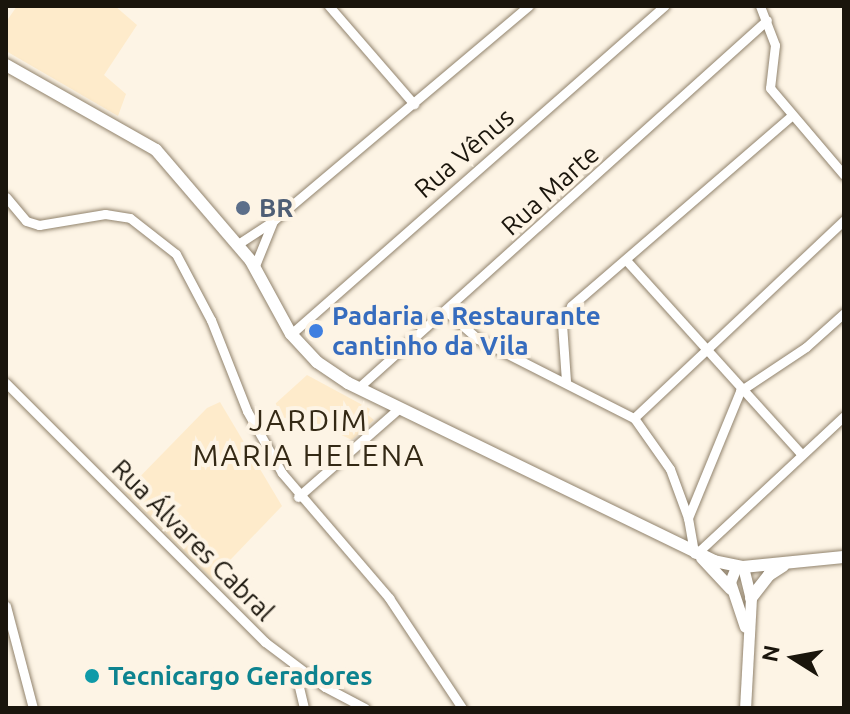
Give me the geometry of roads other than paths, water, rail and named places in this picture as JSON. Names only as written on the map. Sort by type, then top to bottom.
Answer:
[{"type":"main road","points":[[6,65],[156,150],[238,244],[291,334],[317,362],[358,388],[697,554],[740,567],[844,557]]},
{"type":"main road","points":[[697,554],[731,589]]},
{"type":"main road","points":[[751,598],[769,575],[790,563]]},
{"type":"street","points":[[329,6],[414,104]]},
{"type":"street","points":[[238,244],[273,221],[528,6]]},
{"type":"street","name":"Rua Vênus","points":[[291,334],[665,6]]},
{"type":"street","points":[[760,6],[776,52],[769,84],[791,116],[844,175]]},
{"type":"street","name":"Rua Marte","points":[[358,388],[767,20]]},
{"type":"street","points":[[566,381],[565,314],[791,116]]},
{"type":"street","points":[[6,197],[32,224],[105,214],[130,218],[176,254],[211,320],[247,411],[298,497],[389,598],[462,708]]},
{"type":"street","points":[[634,418],[844,220]]},
{"type":"street","points":[[254,268],[273,221]]},
{"type":"street","points":[[626,260],[740,391],[801,454]]},
{"type":"street","points":[[446,311],[478,339],[634,418],[662,453],[688,518],[697,554],[844,416]]},
{"type":"street","points":[[688,518],[740,391],[806,347],[844,313]]},
{"type":"street","name":"Rua Álvares Cabral","points":[[6,383],[294,666],[365,708]]},
{"type":"street","points":[[298,497],[398,409]]},
{"type":"street","points":[[740,567],[731,589],[746,631]]},
{"type":"street","points":[[740,567],[751,598],[746,631],[745,708]]},
{"type":"street","points":[[6,606],[33,708]]},
{"type":"street","points":[[6,651],[17,648]]},
{"type":"street","points":[[294,666],[304,708]]},
{"type":"place","name":"BR","points":[[243,208]]},
{"type":"place","name":"Padaria e Restaurante cantinho da Vila","points":[[316,331]]},
{"type":"place","name":"Tecnicargo Geradores","points":[[92,676]]},
{"type":"district","name":"JARDIM MARIA HELENA","points":[[309,437]]}]
